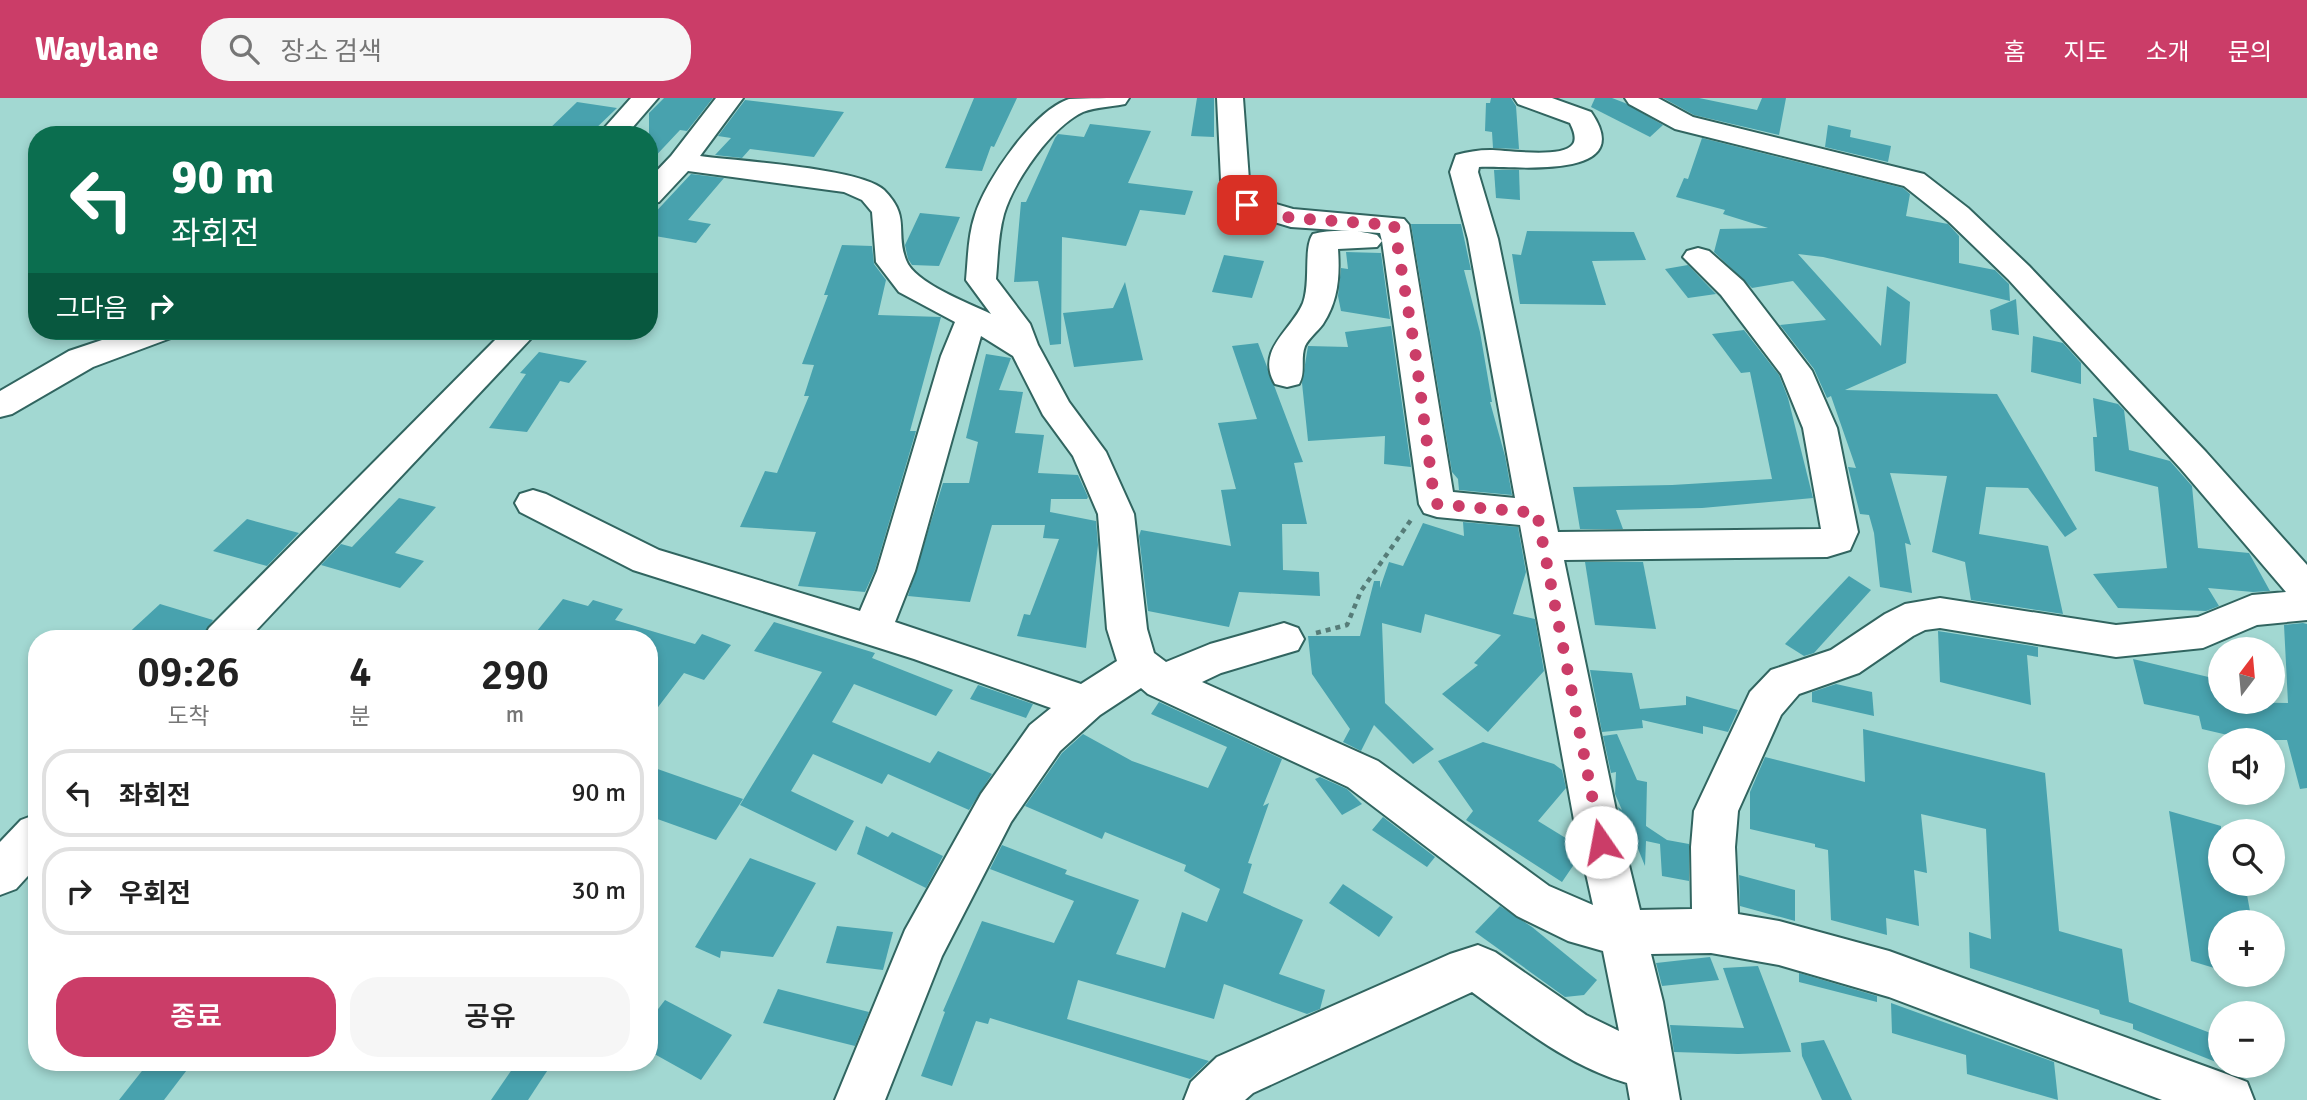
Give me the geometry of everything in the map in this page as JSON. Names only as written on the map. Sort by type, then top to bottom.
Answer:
[{"type":"street","points":[[619,126],[645,98]]},
{"type":"street","points":[[658,187],[730,98]]},
{"type":"street","points":[[1116,98],[1077,106],[1048,124],[992,206],[984,244],[981,280],[1014,324],[1024,349],[1055,407],[1089,452],[1116,514],[1128,629],[1137,662],[1152,674],[1363,774],[1533,901],[1584,926],[1622,932],[1711,931],[1779,943],[1889,974],[2229,1100]]},
{"type":"street","points":[[1230,98],[1235,180],[1247,205],[1291,218],[1394,225],[1437,504],[1540,529],[1827,542],[1837,540],[1840,532],[1820,428],[1796,371],[1732,288],[1698,257]]},
{"type":"street","points":[[1527,98],[1583,118],[1588,138],[1584,149],[1570,159],[1536,162],[1500,159],[1466,161],[1464,172],[1483,239],[1596,820],[1639,1002],[1652,1082]]},
{"type":"street","points":[[1637,98],[1684,123],[1914,180],[1938,197],[2003,257],[2138,400],[2235,505],[2307,591]]},
{"type":"street","points":[[681,162],[851,184],[872,194],[886,211],[891,262],[910,285],[1024,349]]},
{"type":"street","points":[[1287,376],[1285,359],[1288,344],[1317,307],[1324,283],[1323,240],[1397,242]]},
{"type":"street","points":[[872,630],[896,571],[957,356],[972,318]]},
{"type":"street","points":[[0,406],[81,359],[135,340]]},
{"type":"street","points":[[487,368],[489,340]]},
{"type":"street","points":[[232,630],[513,340]]},
{"type":"street","points":[[533,503],[646,559],[872,630],[1085,704]]},
{"type":"street","points":[[1711,931],[1715,913],[1713,847],[1716,811],[1765,704],[1784,682],[1845,662],[1899,625],[1919,615],[1940,613],[2116,641],[2203,632],[2252,610],[2307,605]]},
{"type":"street","points":[[860,1100],[922,946],[996,808],[1045,738],[1085,704],[1152,674],[1284,639]]},
{"type":"street","points":[[0,874],[28,844]]},
{"type":"street","points":[[1209,1100],[1236,1075],[1467,970],[1478,968],[1569,1032],[1612,1054],[1652,1082]]},
{"type":"path","points":[[1284,639],[1347,625],[1361,591],[1418,508],[1437,504]]},
{"type":"building","points":[[664,98],[713,98],[687,131],[680,130],[658,153],[658,126],[649,126],[649,113]]},
{"type":"building","points":[[974,98],[1017,98],[994,147],[991,146],[982,171],[945,168]]},
{"type":"building","points":[[1197,98],[1214,98],[1214,137],[1191,136]]},
{"type":"building","points":[[1491,98],[1511,98],[1516,106],[1519,149],[1493,148],[1492,132],[1485,131],[1486,103],[1490,103]]},
{"type":"building","points":[[1595,98],[1612,98],[1625,103],[1663,125],[1650,137],[1591,107]]},
{"type":"building","points":[[1663,98],[1699,98],[1757,110],[1762,98],[1786,98],[1779,135],[1694,115]]},
{"type":"building","points":[[745,100],[844,112],[814,157],[750,149],[742,158],[715,155],[731,138],[718,136]]},
{"type":"building","points":[[577,102],[617,108],[598,126],[552,126]]},
{"type":"building","points":[[1090,124],[1151,131],[1128,183],[1193,191],[1185,215],[1140,210],[1126,246],[1062,237],[1061,344],[1050,345],[1038,281],[1014,282],[1021,202],[1026,202],[1058,134],[1084,137]]},
{"type":"building","points":[[1828,125],[1851,130],[1850,137],[1891,146],[1888,162],[1825,147]]},
{"type":"building","points":[[1702,138],[1903,188],[1910,194],[1906,216],[1948,224],[1959,236],[1959,263],[1995,270],[2009,284],[2010,301],[1823,257],[1798,254],[1881,346],[1887,286],[1910,302],[1906,363],[1845,390],[1997,394],[2077,529],[2065,537],[2028,488],[1986,487],[1979,534],[2048,546],[2063,614],[1971,600],[1965,562],[1932,552],[1947,476],[1890,473],[1911,545],[1905,543],[1912,593],[1880,587],[1874,533],[1869,515],[1860,514],[1848,467],[1856,468],[1831,396],[1827,398],[1814,369],[1780,325],[1826,320],[1793,281],[1752,288],[1714,252],[1720,229],[1768,228],[1723,214],[1725,210],[1676,197],[1684,178],[1688,179]]},
{"type":"building","points":[[1494,170],[1519,170],[1520,200],[1496,198]]},
{"type":"building","points":[[691,174],[724,178],[688,220],[711,224],[696,243],[658,237],[658,209]]},
{"type":"building","points":[[920,213],[960,217],[939,266],[912,265],[908,259],[905,245]]},
{"type":"building","points":[[1411,224],[1461,224],[1471,270],[1464,270],[1480,332],[1490,402],[1505,456],[1512,495],[1459,490],[1458,479],[1452,472]]},
{"type":"building","points":[[1527,231],[1634,232],[1646,260],[1592,261],[1606,305],[1520,304],[1512,254],[1521,255]]},
{"type":"building","points":[[842,245],[872,246],[874,264],[886,280],[878,315],[941,317],[910,431],[916,431],[875,570],[865,592],[798,586],[816,532],[740,527],[765,471],[777,473],[809,396],[804,396],[814,365],[802,364],[828,295],[824,295]]},
{"type":"building","points":[[1346,252],[1381,253],[1390,319],[1341,311],[1338,296],[1341,268],[1348,269]]},
{"type":"building","points":[[1224,255],[1264,261],[1252,298],[1212,292]]},
{"type":"building","points":[[1688,265],[1716,294],[1688,298],[1665,269]]},
{"type":"building","points":[[1125,282],[1143,360],[1074,367],[1063,313],[1113,308]]},
{"type":"building","points":[[2016,299],[2019,335],[1992,330],[1990,310]]},
{"type":"building","points":[[1391,326],[1411,467],[1384,464],[1385,436],[1308,441],[1302,383],[1308,346],[1348,347],[1345,332]]},
{"type":"building","points":[[1744,330],[1779,375],[1788,398],[1813,498],[1702,508],[1616,510],[1623,529],[1580,529],[1573,487],[1772,479],[1750,372],[1741,373],[1712,334]]},
{"type":"building","points":[[2033,336],[2063,343],[2081,363],[2081,384],[2031,372]]},
{"type":"building","points":[[1258,343],[1303,462],[1294,463],[1307,524],[1282,524],[1283,570],[1319,572],[1320,596],[1239,592],[1229,627],[1148,611],[1139,536],[1141,530],[1231,546],[1221,490],[1236,489],[1218,423],[1257,419],[1232,346]]},
{"type":"building","points":[[539,352],[587,361],[569,383],[560,381],[527,432],[489,428],[526,374],[520,373]]},
{"type":"building","points":[[986,354],[1011,358],[999,390],[1023,392],[1015,433],[1044,435],[1038,473],[1078,475],[1088,497],[1051,499],[1050,512],[1096,521],[1098,545],[1086,648],[1017,636],[1024,614],[1030,615],[1059,539],[1043,538],[1045,525],[992,525],[970,602],[908,596],[943,483],[969,483],[978,442],[966,438]]},
{"type":"building","points":[[2093,398],[2118,404],[2124,410],[2129,450],[2170,461],[2192,486],[2198,548],[2249,553],[2270,591],[2208,588],[2219,606],[2206,611],[2118,608],[2093,574],[2167,568],[2158,487],[2095,471],[2093,437],[2097,437]]},
{"type":"building","points":[[399,498],[436,507],[395,553],[424,561],[400,588],[321,565],[341,544],[352,547]]},
{"type":"building","points":[[247,519],[299,533],[267,566],[213,551]]},
{"type":"building","points":[[1463,522],[1518,527],[1526,572],[1513,614],[1535,619],[1544,671],[1488,732],[1442,694],[1478,665],[1474,663],[1501,635],[1425,614],[1421,633],[1382,623],[1385,703],[1434,749],[1413,764],[1374,725],[1361,751],[1343,742],[1350,729],[1312,674],[1308,636],[1360,636],[1374,581],[1380,581],[1380,588],[1389,562],[1403,566],[1423,523],[1464,536]]},
{"type":"building","points":[[1585,562],[1643,562],[1656,629],[1595,625]]},
{"type":"building","points":[[1849,576],[1871,590],[1814,653],[1804,656],[1785,644]]},
{"type":"building","points":[[563,599],[588,606],[593,600],[623,609],[615,620],[648,630],[538,630]]},
{"type":"building","points":[[160,604],[213,620],[207,630],[132,630]]},
{"type":"building","points":[[774,622],[875,653],[872,658],[953,690],[936,716],[854,684],[832,722],[930,763],[938,751],[992,774],[969,810],[888,774],[882,784],[813,754],[791,791],[854,821],[836,851],[740,805],[822,672],[754,651]]},
{"type":"building","points":[[2307,624],[2307,788],[2300,789],[2285,740],[2285,728],[2208,728],[2208,730],[2202,729],[2199,716],[2144,704],[2133,659],[2208,677],[2208,714],[2286,714],[2288,703],[2284,625]]},
{"type":"building","points":[[1938,631],[2038,647],[2038,657],[2027,655],[2031,705],[1940,682]]},
{"type":"building","points":[[658,633],[695,644],[702,634],[731,645],[704,680],[684,673],[658,707]]},
{"type":"building","points":[[1590,670],[1632,673],[1640,709],[1686,705],[1686,696],[1738,710],[1728,732],[1703,726],[1703,734],[1642,720],[1643,728],[1602,732]]},
{"type":"building","points":[[1836,684],[1872,692],[1874,716],[1812,702],[1812,692]]},
{"type":"building","points":[[978,685],[1033,704],[1026,718],[970,699]]},
{"type":"building","points":[[1159,702],[1282,759],[1263,806],[1269,803],[1248,863],[1252,864],[1243,893],[1303,920],[1279,974],[1325,990],[1320,1009],[1307,1014],[1224,984],[1214,1019],[1078,980],[1067,1019],[1209,1061],[1190,1079],[990,1018],[988,1024],[976,1021],[952,1086],[921,1076],[945,1012],[943,1011],[982,921],[1054,943],[1074,901],[990,869],[1002,845],[1067,870],[1065,874],[1139,900],[1116,954],[1165,968],[1182,912],[1207,922],[1220,889],[1184,871],[1186,865],[1105,832],[1102,839],[1025,806],[1062,753],[1083,734],[1132,761],[1208,788],[1227,747],[1151,714]]},
{"type":"building","points":[[1863,729],[2045,773],[2059,931],[2122,949],[2129,1002],[2208,1032],[2208,1059],[2133,1029],[2133,1024],[2100,1014],[2099,1010],[1970,968],[1969,932],[1991,939],[1986,829],[1921,814],[1927,873],[1914,870],[1919,926],[1886,918],[1887,935],[1831,920],[1828,850],[1815,847],[1815,844],[1750,829],[1750,792],[1765,757],[1865,782]]},
{"type":"building","points":[[1617,734],[1637,780],[1647,782],[1646,826],[1667,840],[1689,844],[1689,881],[1662,876],[1660,844],[1646,841],[1645,866],[1634,839],[1625,837],[1618,807],[1622,810],[1615,794],[1616,772],[1611,773],[1603,736]]},
{"type":"building","points":[[1483,742],[1554,764],[1562,770],[1566,788],[1538,821],[1577,845],[1579,857],[1562,882],[1466,820],[1473,811],[1438,761]]},
{"type":"building","points":[[658,769],[743,799],[716,840],[658,819]]},
{"type":"building","points":[[1320,777],[1347,789],[1362,804],[1342,815],[1315,779]]},
{"type":"building","points":[[2169,811],[2208,822],[2208,896],[2247,896],[2250,910],[2208,910],[2208,966],[2191,961]]},
{"type":"building","points":[[1383,817],[1435,857],[1427,867],[1372,830]]},
{"type":"building","points":[[866,826],[888,837],[892,832],[943,856],[926,888],[857,854]]},
{"type":"building","points":[[750,858],[816,883],[773,957],[721,951],[720,958],[695,947]]},
{"type":"building","points":[[1739,875],[1795,890],[1795,921],[1740,906]]},
{"type":"building","points":[[1343,884],[1393,917],[1379,937],[1329,903]]},
{"type":"building","points":[[1500,906],[1532,927],[1597,980],[1584,995],[1565,997],[1475,932]]},
{"type":"building","points":[[837,926],[893,932],[883,970],[826,963]]},
{"type":"building","points":[[1710,957],[1719,980],[1662,986],[1656,963]]},
{"type":"building","points":[[1758,966],[1791,1052],[1674,1052],[1670,1025],[1744,1028],[1723,968]]},
{"type":"building","points":[[1799,973],[1877,996],[1877,1002],[1799,982]]},
{"type":"building","points":[[778,989],[869,1012],[855,1046],[763,1023]]},
{"type":"building","points":[[665,1000],[732,1035],[701,1080],[658,1056],[658,1009]]},
{"type":"building","points":[[1891,1003],[2054,1062],[2058,1100],[1967,1074],[1966,1055],[1892,1033]]},
{"type":"building","points":[[1824,1040],[1852,1100],[1822,1100],[1802,1056],[1801,1043]]},
{"type":"building","points":[[142,1071],[186,1071],[164,1100],[119,1100]]},
{"type":"building","points":[[511,1071],[547,1071],[528,1100],[491,1100]]},
{"type":"route","points":[[1247,205],[1291,218],[1394,225],[1415,350],[1434,497],[1437,504],[1462,508],[1537,513],[1601,842]]}]
